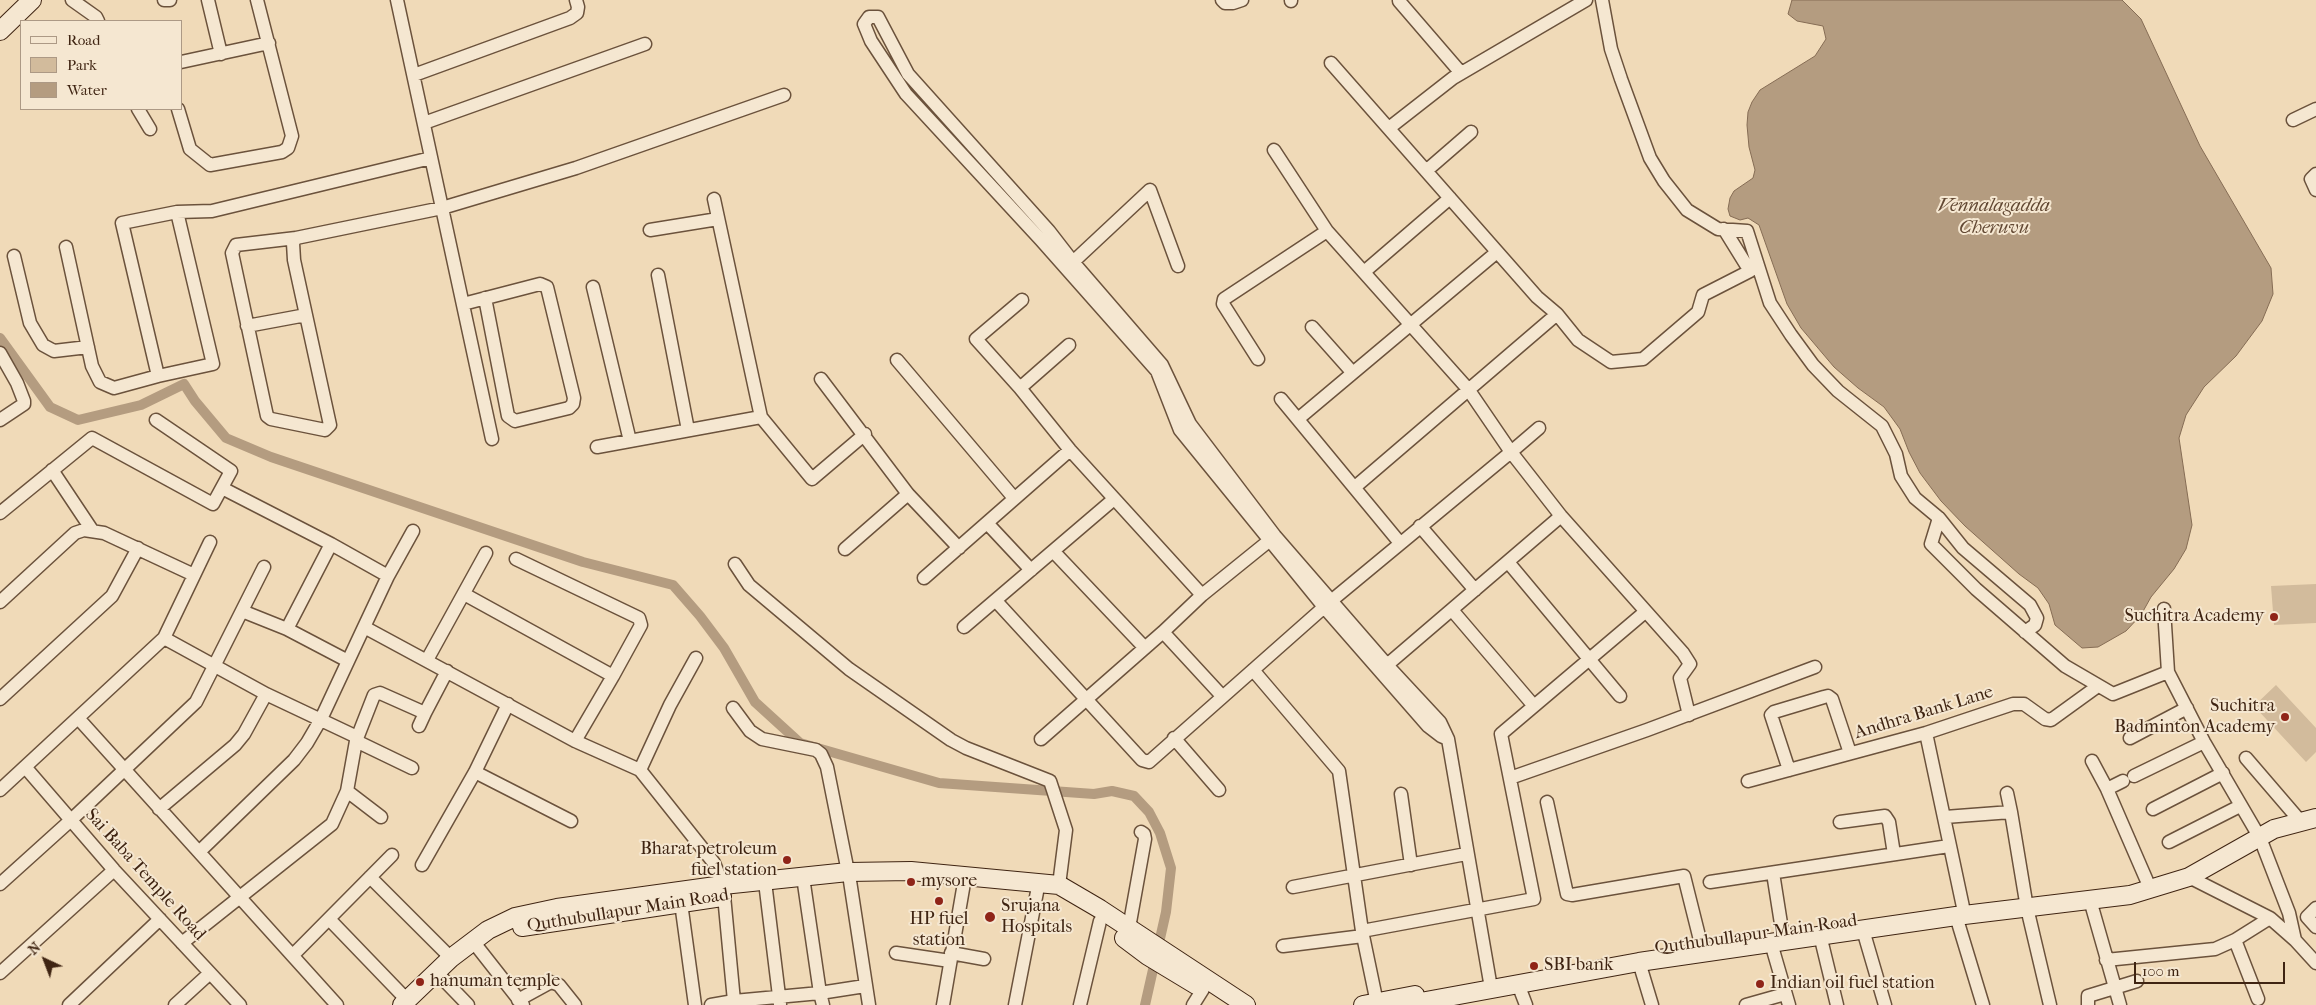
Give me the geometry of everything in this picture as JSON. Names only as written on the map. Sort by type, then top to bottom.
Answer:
[{"type":"main road","points":[[0,31],[32,0]]},
{"type":"main road","name":"Quthubullapur Main Road","points":[[2026,903],[2090,900],[2130,895],[2189,877],[2274,830],[2311,823]]},
{"type":"main road","name":"Quthubullapur Main Road","points":[[408,1003],[451,958],[488,930],[516,917],[557,908],[911,871],[1059,885],[1130,933],[1150,950],[1246,1005]]},
{"type":"main road","name":"Quthubullapur Main Road","points":[[849,876],[964,883],[1037,892],[1057,897],[1100,921],[1130,933]]},
{"type":"main road","name":"Quthubullapur Main Road","points":[[408,1003],[503,931],[681,904],[724,891],[766,890],[804,881]]},
{"type":"main road","name":"Quthubullapur Main Road","points":[[1404,1005],[1448,1001],[1490,984],[1518,984],[1777,937],[2026,903],[2133,882],[2150,888]]},
{"type":"main road","name":"Quthubullapur Main Road","points":[[1370,1004],[1490,984],[1653,949],[1863,930],[1960,912]]},
{"type":"main road","name":"Quthubullapur Main Road","points":[[1185,971],[1203,990],[1225,1005]]},
{"type":"street","points":[[72,0],[98,20]]},
{"type":"street","points":[[164,0],[170,0]]},
{"type":"street","points":[[208,0],[221,54]]},
{"type":"street","points":[[178,110],[190,149],[210,165],[282,152],[288,148],[292,136],[257,0]]},
{"type":"street","points":[[397,0],[492,439]]},
{"type":"street","points":[[414,75],[570,18],[577,13],[576,0]]},
{"type":"street","points":[[1222,0],[1225,3],[1233,3],[1242,0]]},
{"type":"street","points":[[1389,128],[1461,73],[1586,0]]},
{"type":"street","points":[[1602,0],[1610,49],[1650,158],[1664,181],[1687,210],[1718,229],[1746,231],[1770,302],[1791,335],[1813,365],[1838,391],[1882,426],[1896,454],[1901,476],[1914,498],[1939,518],[1963,548],[2030,605],[2037,618],[2035,625],[2025,632]]},
{"type":"street","points":[[1399,1],[1461,73]]},
{"type":"street","points":[[1183,423],[1162,365],[1073,262],[1049,231],[908,74],[878,17],[874,15],[869,17],[864,24],[871,41],[906,94],[1041,240],[1157,371],[1183,423],[1272,538],[1428,726],[1440,736],[1448,739]]},
{"type":"street","points":[[182,62],[269,43]]},
{"type":"street","points":[[424,123],[646,44]]},
{"type":"street","points":[[1331,63],[1537,297],[1557,314],[1578,340],[1611,362],[1644,359],[1698,312],[1703,295],[1750,271],[1724,230]]},
{"type":"street","points":[[296,238],[293,243],[294,260],[330,425],[325,430],[271,419],[267,416],[232,253],[233,247],[296,238],[442,208],[576,168],[784,95]]},
{"type":"street","points":[[2293,120],[2316,109]]},
{"type":"street","points":[[139,110],[150,129]]},
{"type":"street","points":[[1426,171],[1470,132]]},
{"type":"street","points":[[1274,150],[1327,231],[1468,389],[1511,452],[1562,516],[1683,653],[1690,664],[1680,678],[1689,714]]},
{"type":"street","points":[[158,376],[122,223],[177,212],[212,211],[431,158]]},
{"type":"street","points":[[2316,174],[2311,180],[2316,190]]},
{"type":"street","points":[[1073,262],[1150,190],[1178,266]]},
{"type":"street","points":[[1364,272],[1450,198]]},
{"type":"street","points":[[714,199],[761,418],[812,479],[865,434]]},
{"type":"street","points":[[66,246],[88,347],[95,374],[100,382],[114,388],[213,364],[177,212]]},
{"type":"street","points":[[650,230],[718,219]]},
{"type":"street","points":[[1258,359],[1223,304],[1224,299],[1327,231]]},
{"type":"street","points":[[1298,418],[1497,252]]},
{"type":"street","points":[[14,256],[30,323],[43,345],[54,351],[88,347]]},
{"type":"street","points":[[658,275],[688,430]]},
{"type":"street","points":[[463,304],[486,298],[540,284],[548,287],[574,398],[573,404],[569,408],[515,421],[508,416],[486,298]]},
{"type":"street","points":[[593,287],[630,441]]},
{"type":"street","points":[[1022,300],[976,339],[1020,388],[1070,450],[1202,595]]},
{"type":"street","points":[[1355,487],[1557,314]]},
{"type":"street","points":[[247,326],[306,315]]},
{"type":"street","points":[[1312,327],[1352,372]]},
{"type":"street","points":[[1020,388],[1069,344]]},
{"type":"street","points":[[0,353],[17,383],[24,401],[24,404],[0,420]]},
{"type":"street","points":[[896,360],[1014,498]]},
{"type":"street","points":[[822,379],[908,494],[959,548]]},
{"type":"street","points":[[1281,399],[1400,542]]},
{"type":"street","points":[[597,447],[761,418]]},
{"type":"street","points":[[0,513],[92,438],[213,504],[231,471],[156,420]]},
{"type":"street","points":[[996,601],[1086,699],[1146,762],[1149,762],[1174,738],[1400,542],[1539,428]]},
{"type":"street","points":[[924,578],[1070,450]]},
{"type":"street","points":[[52,470],[92,530]]},
{"type":"street","points":[[222,488],[331,544],[388,576]]},
{"type":"street","points":[[845,549],[908,494]]},
{"type":"street","points":[[964,627],[1114,499]]},
{"type":"street","points":[[1387,665],[1562,516]]},
{"type":"street","points":[[1939,518],[1931,544],[1976,589],[2065,666],[2113,694],[2168,672]]},
{"type":"street","points":[[988,523],[1031,570]]},
{"type":"street","points":[[1420,526],[1475,590]]},
{"type":"street","points":[[0,602],[76,533],[92,530],[104,533],[194,575]]},
{"type":"street","points":[[198,852],[294,760],[321,720],[388,576],[413,532]]},
{"type":"street","points":[[1041,740],[1202,595],[1272,538]]},
{"type":"street","points":[[0,790],[26,768],[164,638],[210,542]]},
{"type":"street","points":[[287,629],[331,544]]},
{"type":"street","points":[[0,699],[112,596],[138,548]]},
{"type":"street","points":[[1053,551],[1145,648]]},
{"type":"street","points":[[427,660],[486,553]]},
{"type":"street","points":[[516,559],[640,618],[641,625],[575,740]]},
{"type":"street","points":[[1508,562],[1620,696]]},
{"type":"street","points":[[735,564],[749,585],[849,669],[950,740],[1050,781],[1066,830],[1059,885]]},
{"type":"street","points":[[0,884],[196,702],[264,567]]},
{"type":"street","points":[[464,594],[613,676]]},
{"type":"street","points":[[1328,604],[1435,715],[1448,739],[1466,854],[1490,984]]},
{"type":"street","points":[[2164,609],[2168,672],[2204,742],[2260,838],[2289,913],[2295,940]]},
{"type":"street","points":[[1452,610],[1534,706]]},
{"type":"street","points":[[242,611],[287,629],[348,661]]},
{"type":"street","points":[[1283,946],[1363,933],[1534,899],[1501,734],[1645,612]]},
{"type":"street","points":[[364,627],[575,740],[640,770],[714,863],[724,891],[734,1003]]},
{"type":"street","points":[[1163,632],[1222,696]]},
{"type":"street","points":[[164,638],[266,694],[321,720],[412,768]]},
{"type":"street","points":[[640,770],[670,705],[696,658]]},
{"type":"street","points":[[1510,778],[1815,667]]},
{"type":"street","points":[[1253,670],[1336,765],[1339,771],[1363,933],[1370,1004]]},
{"type":"street","points":[[419,726],[447,671]]},
{"type":"street","name":"Andhra Bank Lane","points":[[1748,781],[1926,733],[2013,704],[2024,704],[2045,719],[2051,720],[2098,686]]},
{"type":"street","points":[[182,943],[332,824],[347,791],[357,739],[371,699],[377,693],[425,713]]},
{"type":"street","points":[[159,809],[235,745],[244,734],[266,694]]},
{"type":"street","points":[[1789,770],[1771,715],[1774,712],[1824,697],[1828,696],[1832,699],[1850,753]]},
{"type":"street","points":[[422,865],[475,772],[508,704]]},
{"type":"street","points":[[733,708],[750,731],[762,739],[816,750],[821,754],[827,767],[849,876],[869,1005]]},
{"type":"street","points":[[2130,738],[2187,708]]},
{"type":"street","points":[[78,718],[337,1005]]},
{"type":"street","points":[[1926,733],[1945,817],[1960,912],[1985,1004]]},
{"type":"street","points":[[1174,738],[1220,790]]},
{"type":"street","points":[[2107,789],[2204,742]]},
{"type":"street","points":[[2246,758],[2311,823]]},
{"type":"street","points":[[2092,760],[2107,789],[2150,888]]},
{"type":"street","name":"Sai Baba Temple Road","points":[[26,768],[114,870],[240,1005]]},
{"type":"street","points":[[475,772],[571,821]]},
{"type":"street","points":[[2154,809],[2222,773]]},
{"type":"street","points":[[347,791],[381,816]]},
{"type":"street","points":[[2007,793],[2026,903],[2050,1005]]},
{"type":"street","points":[[1401,794],[1412,865]]},
{"type":"street","points":[[1546,802],[1567,894],[1572,895],[1684,876],[1701,944]]},
{"type":"street","points":[[2169,842],[2240,806]]},
{"type":"street","points":[[1945,817],[2011,812]]},
{"type":"street","points":[[1840,822],[1885,816],[1889,822],[1894,854]]},
{"type":"street","points":[[1130,933],[1145,839],[1141,832]]},
{"type":"street","points":[[1710,882],[1949,846]]},
{"type":"street","points":[[1293,887],[1466,854]]},
{"type":"street","points":[[293,955],[392,856]]},
{"type":"street","points":[[0,973],[114,870]]},
{"type":"street","points":[[1746,1005],[1787,999],[1777,937],[1773,873]]},
{"type":"street","points":[[370,877],[451,958]]},
{"type":"street","points":[[2189,877],[2270,918],[2295,940],[2316,963]]},
{"type":"street","points":[[804,881],[821,999]]},
{"type":"street","points":[[943,1005],[964,883]]},
{"type":"street","points":[[766,890],[780,1001]]},
{"type":"street","points":[[1015,1005],[1037,892]]},
{"type":"street","points":[[2090,900],[2120,1005]]},
{"type":"street","points":[[681,904],[694,1005]]},
{"type":"street","points":[[2316,908],[2307,918],[2316,927]]},
{"type":"street","points":[[2106,960],[2215,949],[2235,940],[2270,918]]},
{"type":"street","points":[[69,1005],[160,919]]},
{"type":"street","points":[[329,919],[408,1003]]},
{"type":"street","points":[[1080,1005],[1100,921]]},
{"type":"street","points":[[1863,930],[1885,1005]]},
{"type":"street","points":[[1820,935],[1837,1005]]},
{"type":"street","points":[[2235,940],[2258,999]]},
{"type":"street","points":[[479,949],[520,1003],[551,982],[559,985],[575,1005]]},
{"type":"street","points":[[896,953],[984,959]]},
{"type":"street","points":[[1639,962],[1652,1005]]},
{"type":"street","points":[[175,1005],[210,972]]},
{"type":"street","points":[[443,978],[468,1005]]},
{"type":"street","points":[[2088,1005],[2086,999],[2088,996],[2137,981]]},
{"type":"street","points":[[1518,984],[1526,1005]]},
{"type":"street","points":[[711,1005],[821,999],[865,986]]},
{"type":"street","points":[[1193,1005],[1203,990]]},
{"type":"green space","points":[[2316,584],[2316,623],[2274,625],[2271,586]]},
{"type":"green space","name":"Suchitra Badminton Academy","points":[[2276,685],[2316,728],[2316,752],[2306,762],[2254,706]]},
{"type":"water","name":"Vennalagadda Cheruvu","points":[[1792,0],[2122,0],[2141,19],[2200,146],[2271,268],[2273,294],[2262,321],[2236,356],[2204,387],[2186,415],[2179,438],[2192,525],[2186,549],[2174,569],[2151,597],[2141,615],[2126,631],[2098,647],[2082,648],[2055,625],[2049,604],[2038,588],[2019,574],[1965,526],[1941,501],[1920,473],[1900,429],[1884,407],[1834,367],[1801,328],[1787,304],[1759,225],[1748,218],[1740,220],[1730,216],[1728,209],[1730,198],[1734,191],[1753,178],[1755,170],[1749,147],[1747,125],[1748,112],[1752,102],[1760,90],[1815,56],[1826,39],[1823,26],[1797,21],[1788,14]]},
{"type":"waterway","points":[[0,338],[50,407],[78,420],[141,405],[184,384],[195,401],[226,438],[271,457],[583,562],[673,585],[724,648],[755,702],[800,743],[939,783],[1094,794],[1112,791],[1134,796],[1149,812],[1160,833],[1171,868],[1166,912],[1145,1005]]},
{"type":"place","name":"Suchitra Academy","points":[[2274,617]]},
{"type":"place","name":"Suchitra Badminton Academy","points":[[2285,717]]},
{"type":"place","name":"Bharat petroleum fuel station","points":[[787,860]]},
{"type":"place","name":"mysore","points":[[911,882]]},
{"type":"place","name":"HP fuel station","points":[[939,901]]},
{"type":"place","name":"Srujana Hospitals","points":[[990,917]]},
{"type":"place","name":"SBI bank","points":[[1534,966]]},
{"type":"place","name":"hanuman temple","points":[[420,982]]},
{"type":"place","name":"Indian oil fuel station","points":[[1760,984]]}]
